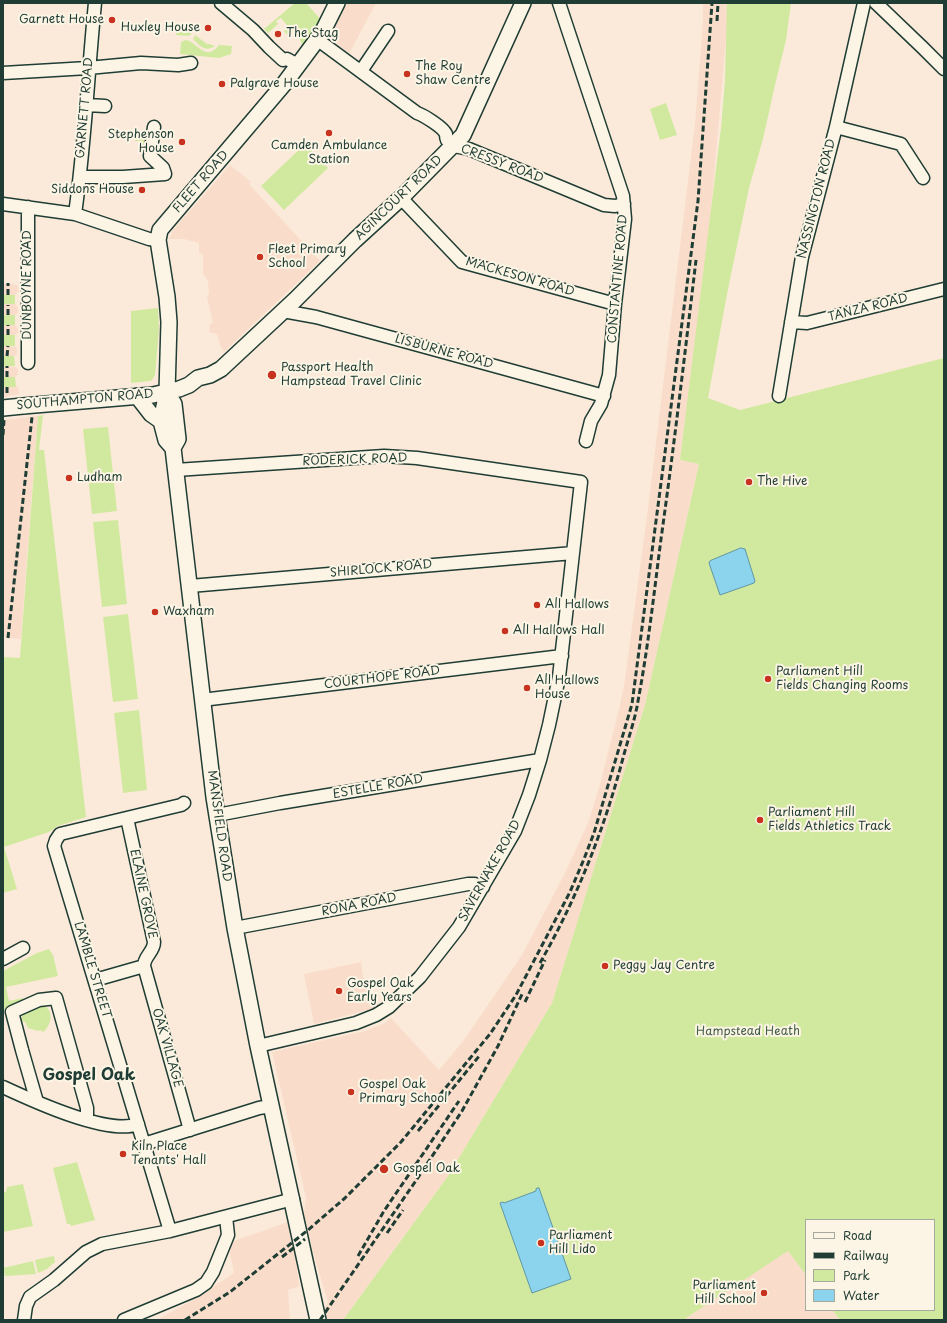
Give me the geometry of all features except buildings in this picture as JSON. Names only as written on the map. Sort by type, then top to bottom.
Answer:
[{"type":"main road","name":"FLEET ROAD","points":[[158,240],[160,230],[164,225],[318,40],[337,3]]},
{"type":"main road","name":"AGINCOURT ROAD","points":[[167,392],[189,385],[198,378],[210,376],[221,369],[454,146],[464,135],[524,3]]},
{"type":"main road","points":[[158,240],[168,297],[169,322],[167,392]]},
{"type":"main road","points":[[168,372],[178,376],[198,378]]},
{"type":"main road","name":"SOUTHAMPTON ROAD","points":[[3,408],[167,392]]},
{"type":"main road","name":"MANSFIELD ROAD","points":[[167,392],[161,421],[166,440],[173,448],[216,815],[235,928],[258,1046],[293,1199],[318,1320]]},
{"type":"main road","name":"MANSFIELD ROAD","points":[[167,392],[174,404],[178,439],[173,448]]},
{"type":"main road","points":[[137,396],[150,414],[161,421]]},
{"type":"street","name":"GARNETT ROAD","points":[[75,214],[87,105],[88,68],[95,3]]},
{"type":"street","points":[[221,3],[253,30],[269,48],[283,60],[283,64],[295,69]]},
{"type":"street","name":"CONSTANTINE ROAD","points":[[559,3],[618,182],[624,204],[625,219],[615,304],[609,376],[604,396],[591,421],[586,441]]},
{"type":"street","name":"NASSINGTON ROAD","points":[[779,396],[802,257],[836,127],[864,3]]},
{"type":"street","points":[[876,3],[944,69]]},
{"type":"street","points":[[361,71],[388,31]]},
{"type":"street","name":"CRESSY ROAD","points":[[318,40],[442,130],[446,134],[447,140],[454,146],[469,149],[604,205],[610,206],[624,204]]},
{"type":"street","points":[[3,73],[141,64],[178,65],[191,63]]},
{"type":"street","points":[[87,105],[105,106]]},
{"type":"street","points":[[80,177],[122,177],[165,174],[164,168],[150,156],[154,127]]},
{"type":"street","points":[[836,127],[901,144],[923,178]]},
{"type":"street","name":"MACKESON ROAD","points":[[401,198],[462,262],[615,304]]},
{"type":"street","points":[[3,204],[75,214],[148,239],[158,240]]},
{"type":"street","name":"DUNBOYNE ROAD","points":[[28,207],[28,363]]},
{"type":"street","name":"TANZA ROAD","points":[[791,322],[807,323],[944,289]]},
{"type":"street","name":"LISBURNE ROAD","points":[[283,311],[316,317],[604,396]]},
{"type":"street","name":"RODERICK ROAD","points":[[176,470],[384,456],[417,458],[581,482]]},
{"type":"street","name":"SAVERNAKE ROAD","points":[[258,1046],[356,1023],[376,1015],[389,1006],[420,977],[437,956],[459,927],[483,887],[515,831],[540,760],[556,695],[562,656],[581,482]]},
{"type":"street","name":"SHIRLOCK ROAD","points":[[190,586],[573,553]]},
{"type":"street","name":"COURTHOPE ROAD","points":[[202,700],[562,656]]},
{"type":"street","name":"ESTELLE ROAD","points":[[216,815],[540,760]]},
{"type":"street","name":"LAMBLE STREET","points":[[170,1231],[54,846],[60,834],[154,813],[184,803]]},
{"type":"street","name":"ELAINE GROVE","points":[[127,818],[154,942],[154,947],[144,960],[144,966]]},
{"type":"street","name":"RONA ROAD","points":[[235,928],[468,884],[475,884],[483,887]]},
{"type":"street","points":[[3,959],[23,948]]},
{"type":"street","points":[[95,980],[144,966]]},
{"type":"street","name":"OAK VILLAGE","points":[[144,966],[190,1130]]},
{"type":"street","points":[[37,1102],[12,1012],[38,1000],[56,998],[87,1108],[87,1120]]},
{"type":"street","points":[[3,1087],[37,1102],[87,1120],[120,1126],[132,1126],[138,1124]]},
{"type":"street","points":[[144,1144],[271,1106]]},
{"type":"street","points":[[24,1320],[26,1306],[30,1296],[54,1280],[86,1252],[102,1244],[170,1231],[293,1199]]},
{"type":"street","points":[[124,1320],[196,1290],[206,1283],[213,1272],[228,1235],[226,1217]]},
{"type":"shaded area","points":[[345,3],[376,3],[349,54],[328,36]]},
{"type":"shaded area","points":[[703,3],[731,3],[727,28],[710,222],[680,460],[699,464],[645,705],[552,1003],[448,1176],[343,1320],[317,1320],[328,1302],[312,1249],[304,1212],[306,1198],[272,1052],[365,1031],[385,1023],[391,1018],[439,1070],[464,1040],[522,955],[565,873],[588,823],[599,788],[624,686],[647,516],[695,124]]},
{"type":"shaded area","name":"Fleet Primary School","points":[[230,165],[251,182],[249,184],[320,261],[224,352],[217,334],[209,332],[210,324],[213,323],[207,297],[209,293],[208,281],[203,274],[203,255],[199,252],[199,243],[184,239],[169,239],[173,230]]},
{"type":"shaded area","points":[[3,284],[17,285],[19,289],[18,292],[15,295],[3,295]]},
{"type":"shaded area","points":[[3,304],[15,304],[18,308],[18,313],[15,315],[3,315]]},
{"type":"shaded area","points":[[3,325],[15,325],[18,329],[18,333],[15,335],[3,335]]},
{"type":"shaded area","points":[[3,346],[17,347],[17,354],[14,356],[3,356]]},
{"type":"shaded area","points":[[3,366],[16,367],[18,374],[15,377],[3,377]]},
{"type":"shaded area","points":[[3,387],[18,387],[19,394],[3,397]]},
{"type":"shaded area","points":[[38,416],[21,639],[3,637],[3,420]]},
{"type":"shaded area","name":"Gospel Oak Early Years","points":[[361,962],[363,977],[379,1004],[371,1009],[314,1024],[304,974]]},
{"type":"shaded area","points":[[288,1222],[295,1252],[299,1286],[288,1290],[290,1320],[157,1320],[195,1299],[234,1273],[228,1243]]},
{"type":"shaded area","name":"Parliament Hill School","points":[[788,1251],[805,1274],[805,1311],[833,1311],[840,1320],[683,1320]]},
{"type":"green space","points":[[295,3],[306,3],[322,21],[303,47],[298,35],[300,33],[297,30],[288,36],[284,31],[289,28],[281,18],[276,21],[278,24],[268,33],[264,29]]},
{"type":"green space","name":"Hampstead Heath","points":[[727,3],[791,3],[786,40],[763,139],[749,188],[727,294],[708,398],[740,410],[944,358],[944,1320],[840,1320],[833,1311],[935,1311],[935,1219],[805,1219],[805,1274],[788,1251],[683,1320],[343,1320],[448,1176],[552,1003],[645,705],[699,464],[680,460],[721,128],[725,81]]},
{"type":"green space","points":[[177,27],[186,27],[194,31],[189,36],[176,35]]},
{"type":"green space","points":[[195,35],[207,44],[215,46],[208,49],[202,47],[193,39]]},
{"type":"green space","points":[[186,40],[206,52],[214,50],[219,45],[232,46],[231,54],[219,58],[180,54],[181,42]]},
{"type":"green space","points":[[666,103],[677,135],[660,140],[650,109]]},
{"type":"green space","points":[[135,132],[151,132],[148,145],[141,148],[139,141],[135,141]]},
{"type":"green space","points":[[305,144],[328,168],[284,210],[261,186]]},
{"type":"green space","points":[[3,295],[15,295],[15,304],[3,304]]},
{"type":"green space","points":[[158,308],[159,330],[155,375],[150,381],[131,383],[131,311]]},
{"type":"green space","points":[[3,315],[15,315],[15,325],[3,325]]},
{"type":"green space","points":[[3,335],[15,335],[15,346],[3,346]]},
{"type":"green space","points":[[3,356],[14,356],[15,366],[3,366]]},
{"type":"green space","points":[[3,377],[15,377],[16,387],[3,387]]},
{"type":"green space","points":[[43,415],[39,450],[44,450],[86,817],[58,826],[49,832],[4,847],[17,889],[3,893],[3,657],[20,658],[38,416]]},
{"type":"green space","points":[[108,427],[117,511],[92,514],[83,429]]},
{"type":"green space","points":[[118,520],[127,604],[102,607],[93,522]]},
{"type":"green space","points":[[128,614],[138,699],[113,702],[103,617]]},
{"type":"green space","points":[[139,710],[147,790],[123,793],[114,713]]},
{"type":"green space","points":[[49,949],[53,955],[58,976],[6,987],[9,1001],[23,998],[24,1004],[3,1011],[3,971],[37,953]]},
{"type":"green space","points":[[36,1004],[42,1005],[49,1010],[51,1016],[47,1028],[43,1032],[28,1028],[25,1022],[22,1021],[22,1015]]},
{"type":"green space","points":[[77,1162],[95,1220],[71,1226],[70,1224],[67,1224],[53,1168]]},
{"type":"green space","points":[[23,1184],[33,1226],[3,1232],[3,1192],[6,1192],[7,1187]]},
{"type":"green space","points":[[54,1256],[55,1262],[47,1269],[38,1273],[35,1260]]},
{"type":"green space","points":[[33,1261],[36,1274],[5,1276],[3,1268]]},
{"type":"water","points":[[741,548],[745,549],[755,581],[754,583],[720,595],[709,563],[710,561]]},
{"type":"water","points":[[539,1188],[571,1279],[532,1293],[500,1203],[504,1203],[536,1191],[536,1189]]},
{"type":"railway","points":[[185,1320],[230,1292],[308,1230],[345,1198],[401,1142],[490,1034],[516,995],[570,892],[584,859],[594,833],[632,704],[698,201],[712,3]]},
{"type":"railway","points":[[717,21],[718,3]]},
{"type":"railway","points":[[540,963],[578,889],[598,837],[615,785],[637,708],[651,620],[696,260]]},
{"type":"railway","points":[[8,283],[8,295]]},
{"type":"railway","points":[[8,305],[8,315]]},
{"type":"railway","points":[[8,325],[8,335]]},
{"type":"railway","points":[[7,356],[8,346]]},
{"type":"railway","points":[[7,366],[7,377]]},
{"type":"railway","points":[[7,387],[7,396]]},
{"type":"railway","points":[[8,638],[32,417]]},
{"type":"railway","points":[[3,435],[4,420]]},
{"type":"railway","points":[[525,1002],[545,960]]},
{"type":"railway","points":[[320,1320],[462,1111],[498,1046],[523,992]]},
{"type":"railway","points":[[418,1131],[480,1055]]},
{"type":"railway","points":[[358,1256],[384,1211],[459,1101]]},
{"type":"railway","points":[[387,1233],[403,1210]]},
{"type":"railway","points":[[282,1257],[305,1239]]},
{"type":"place","name":"Garnett House","points":[[112,20]]},
{"type":"place","name":"Huxley House","points":[[208,28]]},
{"type":"place","name":"The Stag","points":[[278,34]]},
{"type":"place","name":"The Roy Shaw Centre","points":[[407,74]]},
{"type":"place","name":"Palgrave House","points":[[222,84]]},
{"type":"place","name":"Camden Ambulance Station","points":[[329,133]]},
{"type":"place","name":"Stephenson House","points":[[182,142]]},
{"type":"place","name":"Siddons House","points":[[142,190]]},
{"type":"place","name":"Fleet Primary School","points":[[260,257]]},
{"type":"place","name":"Passport Health Hampstead Travel Clinic","points":[[272,375]]},
{"type":"place","name":"Ludham","points":[[69,478]]},
{"type":"place","name":"The Hive","points":[[749,482]]},
{"type":"place","name":"All Hallows","points":[[537,605]]},
{"type":"place","name":"Waxham","points":[[155,612]]},
{"type":"place","name":"All Hallows Hall","points":[[505,631]]},
{"type":"place","name":"Parliament Hill Fields Changing Rooms","points":[[768,679]]},
{"type":"place","name":"All Hallows House","points":[[527,688]]},
{"type":"place","name":"Parliament Hill Fields Athletics Track","points":[[760,820]]},
{"type":"place","name":"Peggy Jay Centre","points":[[605,966]]},
{"type":"place","name":"Gospel Oak Early Years","points":[[339,991]]},
{"type":"place","name":"Gospel Oak Primary School","points":[[351,1092]]},
{"type":"place","name":"Kiln Place Tenants' Hall","points":[[123,1154]]},
{"type":"place","name":"Gospel Oak","points":[[384,1169]]},
{"type":"place","name":"Parliament Hill Lido","points":[[541,1243]]},
{"type":"place","name":"Parliament Hill School","points":[[764,1293]]},
{"type":"district","name":"Gospel Oak","points":[[89,1076]]}]
